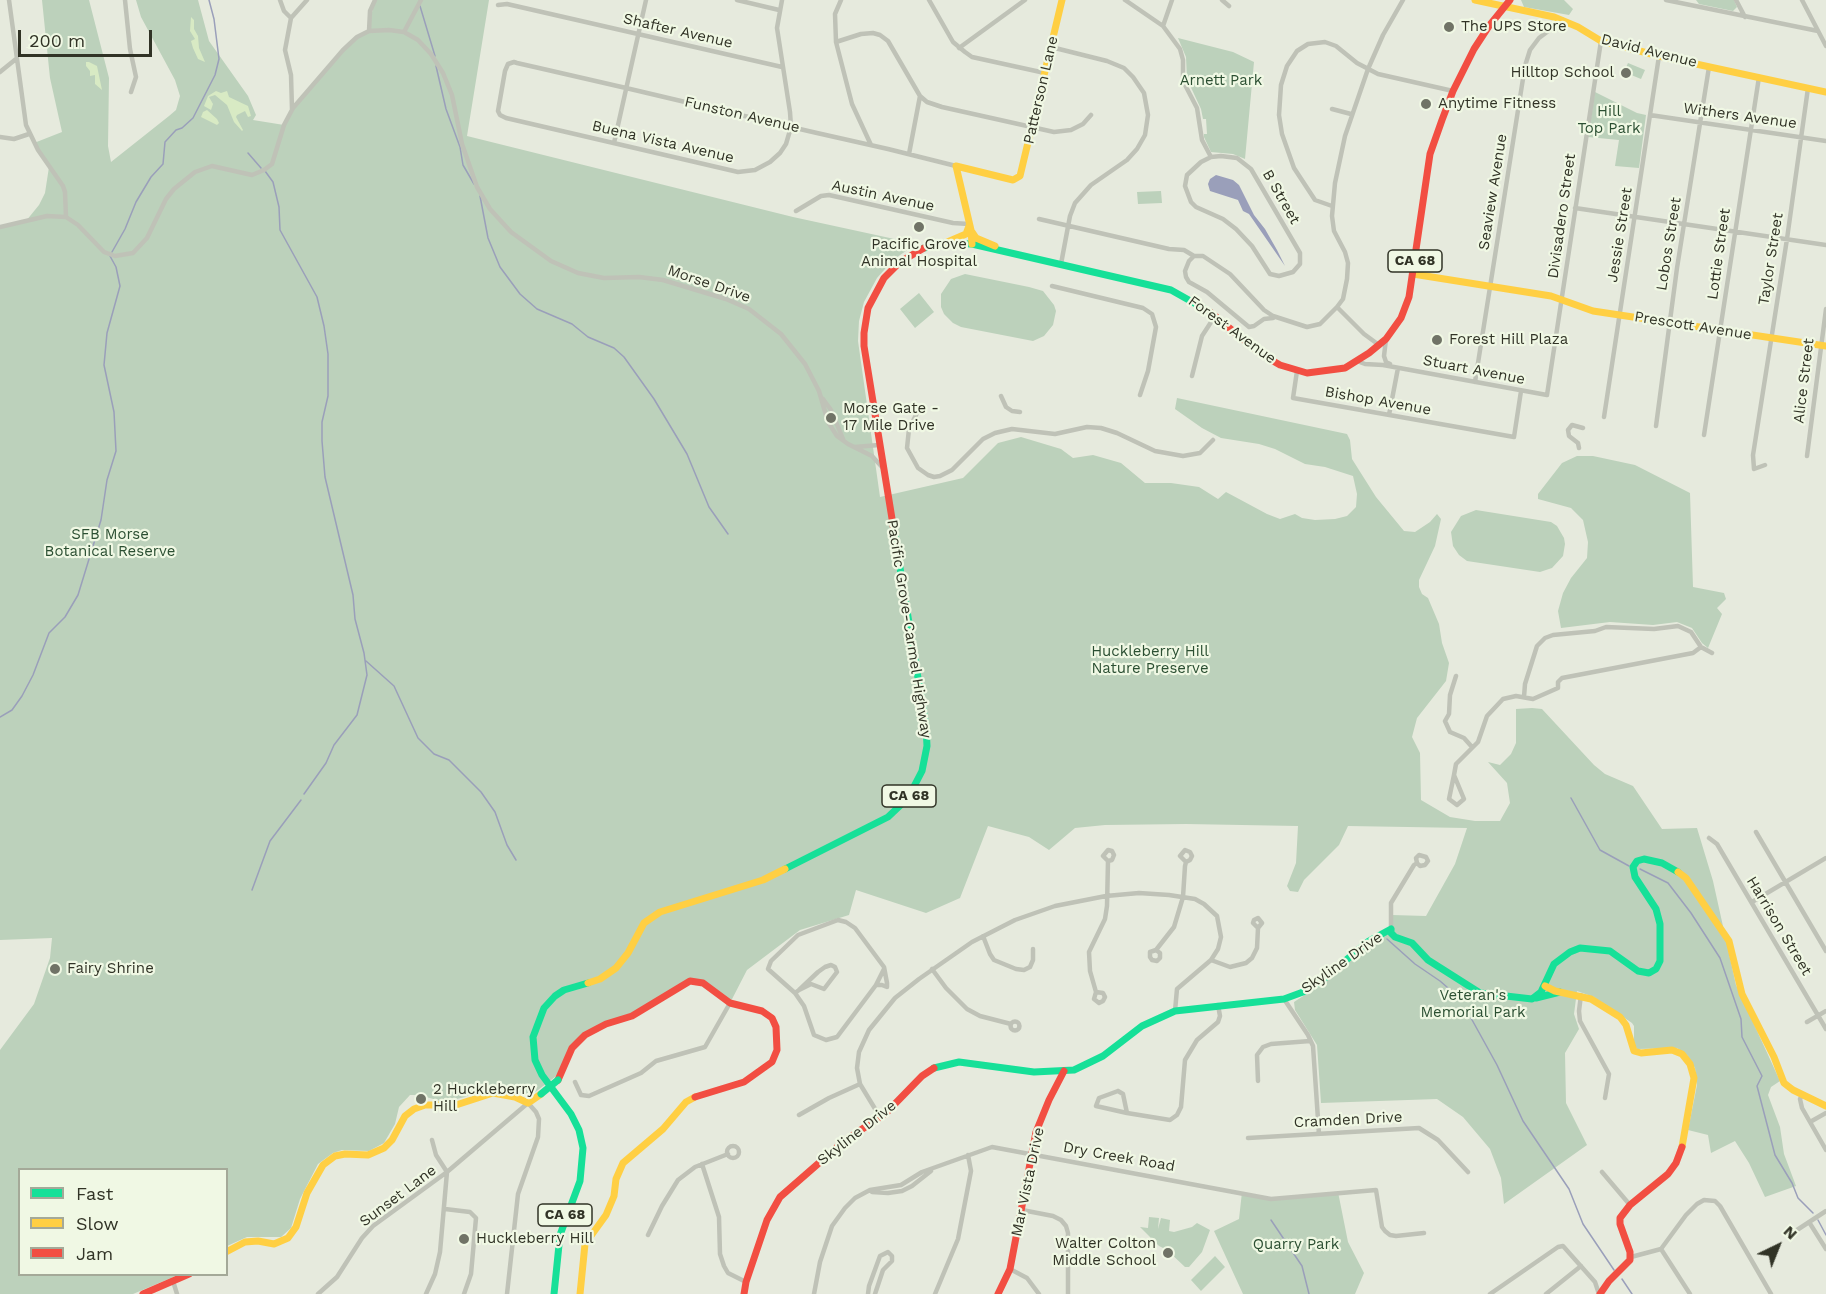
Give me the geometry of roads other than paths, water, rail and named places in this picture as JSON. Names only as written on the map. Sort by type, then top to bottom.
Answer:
[{"type":"street","points":[[9,0],[26,125],[29,134],[64,189],[66,217]]},
{"type":"street","points":[[126,0],[130,49],[136,77],[131,92]]},
{"type":"street","points":[[280,0],[284,11],[291,18]]},
{"type":"street","points":[[292,110],[291,75],[285,50],[291,18],[307,0]]},
{"type":"street","points":[[369,32],[370,11],[375,0]]},
{"type":"street","points":[[0,227],[47,216],[66,217],[78,225],[104,252],[115,256],[133,254],[147,238],[166,199],[174,189],[201,168],[212,166],[252,175],[269,167],[274,161],[284,125],[292,110],[343,50],[357,37],[369,32],[389,30],[404,32],[421,0]]},
{"type":"street","points":[[614,143],[646,0]]},
{"type":"street","points":[[737,0],[779,10]]},
{"type":"street","points":[[782,0],[777,28],[791,127]]},
{"type":"street","points":[[841,0],[836,14],[836,42],[852,104],[871,145]]},
{"type":"street","points":[[929,0],[953,42],[972,57],[1045,73]]},
{"type":"street","points":[[959,48],[1025,0]]},
{"type":"street","name":"Patterson Lane","points":[[1018,178],[1033,127],[1062,0]]},
{"type":"street","points":[[1125,0],[1163,26],[1181,52],[1183,81],[1197,108],[1202,140],[1211,157]]},
{"type":"street","points":[[1163,26],[1172,0]]},
{"type":"street","points":[[1222,0],[1229,6]]},
{"type":"street","points":[[1194,256],[1185,271],[1185,277],[1189,282],[1213,296],[1251,327],[1266,318],[1301,326],[1316,326],[1337,307],[1345,290],[1348,263],[1334,231],[1332,206],[1340,160],[1351,114],[1368,69],[1403,0]]},
{"type":"street","name":"David Avenue","points":[[1475,0],[1507,3],[1563,20],[1601,41],[1659,56],[1826,92]]},
{"type":"street","points":[[1666,0],[1685,2],[1744,17],[1818,31]]},
{"type":"street","points":[[1736,0],[1744,17]]},
{"type":"street","points":[[1802,0],[1826,46]]},
{"type":"street","name":"Forest Avenue","points":[[923,248],[945,243],[972,244],[1171,290],[1194,301],[1271,361],[1298,371],[1317,373],[1339,370],[1357,361],[1379,345],[1401,318],[1409,297],[1430,154],[1453,92],[1483,34],[1507,3]]},
{"type":"street","name":"Shafter Avenue","points":[[498,5],[507,4],[782,67]]},
{"type":"street","name":"Seaview Avenue","points":[[1475,382],[1525,66],[1530,50],[1539,38],[1563,20]]},
{"type":"street","name":"Morse Drive","points":[[404,32],[423,45],[440,68],[452,95],[462,144],[472,176],[490,209],[511,232],[551,261],[578,273],[604,278],[639,277],[663,280],[726,299],[749,309],[772,325],[791,344],[831,410],[844,442],[875,458],[884,470]]},
{"type":"street","points":[[836,42],[861,34],[880,35],[888,41],[920,96],[927,102],[942,107],[1063,132],[1078,127],[1091,115]]},
{"type":"street","name":"Divisadero Street","points":[[1547,395],[1601,41]]},
{"type":"street","points":[[1332,206],[1315,200],[1287,153],[1279,115],[1282,78],[1297,51],[1305,45],[1316,42],[1336,46],[1368,69],[1389,78],[1453,92]]},
{"type":"street","points":[[1051,47],[1107,61],[1124,68],[1139,86],[1148,107],[1148,122],[1141,144],[1132,155],[1085,190],[1072,209],[1061,264]]},
{"type":"street","name":"Jessie Street","points":[[1604,417],[1659,56]]},
{"type":"street","points":[[0,72],[16,59]]},
{"type":"street","name":"Funston Avenue","points":[[497,105],[505,71],[508,64],[512,63],[1013,180],[1018,178]]},
{"type":"street","name":"Lobos Street","points":[[1656,426],[1669,323],[1709,67]]},
{"type":"street","name":"Lottie Street","points":[[1704,435],[1749,130],[1759,77]]},
{"type":"street","name":"Taylor Street","points":[[1765,465],[1754,469],[1755,436],[1809,88]]},
{"type":"street","points":[[909,154],[920,96]]},
{"type":"street","name":"Buena Vista Avenue","points":[[497,105],[499,113],[506,118],[743,172],[763,166],[780,153],[786,144],[791,127]]},
{"type":"street","points":[[1332,109],[1351,114]]},
{"type":"street","name":"Withers Avenue","points":[[1650,115],[1826,141]]},
{"type":"street","points":[[0,137],[14,139],[29,134]]},
{"type":"street","name":"B Street","points":[[1211,157],[1231,157],[1242,161],[1251,169],[1301,257],[1300,264],[1289,274],[1273,275],[1267,270],[1252,246],[1236,229],[1223,219],[1193,205],[1186,191],[1185,178],[1195,166],[1211,157]]},
{"type":"street","points":[[956,166],[972,244]]},
{"type":"street","name":"Austin Avenue","points":[[796,211],[818,197],[829,195],[970,227]]},
{"type":"street","points":[[1575,208],[1826,245]]},
{"type":"street","points":[[1039,219],[1169,249],[1184,250],[1194,256],[1203,256],[1223,269],[1264,310],[1277,319]]},
{"type":"street","points":[[945,243],[966,234],[970,227]]},
{"type":"street","points":[[970,227],[976,238],[1007,249],[1010,253]]},
{"type":"street","name":"Pacific Grove-Carmel Highway","points":[[554,1294],[560,1235],[580,1181],[583,1148],[579,1130],[571,1114],[542,1075],[535,1060],[533,1037],[544,1008],[564,990],[600,979],[616,968],[628,953],[644,923],[660,912],[763,880],[888,817],[908,798],[922,771],[927,746],[926,727],[864,346],[865,322],[873,297],[884,278],[900,262],[923,248]]},
{"type":"street","name":"Prescott Avenue","points":[[1413,274],[1561,299],[1587,309],[1620,315],[1823,346]]},
{"type":"street","points":[[1052,286],[1143,308],[1152,314],[1156,327],[1148,371],[1140,395]]},
{"type":"street","points":[[1337,307],[1364,334],[1379,345]]},
{"type":"street","name":"Alice Street","points":[[1807,456],[1826,309]]},
{"type":"street","points":[[1260,321],[1264,317],[1264,310]]},
{"type":"street","points":[[1192,376],[1202,336],[1215,316]]},
{"type":"street","points":[[1386,339],[1385,359],[1389,364],[1398,368],[1389,415]]},
{"type":"street","name":"Stuart Avenue","points":[[1357,361],[1547,395]]},
{"type":"street","name":"Bishop Avenue","points":[[1298,371],[1293,398],[1514,437],[1521,391]]},
{"type":"street","points":[[1001,396],[1006,407],[1020,412]]},
{"type":"street","points":[[917,413],[909,429],[907,448],[918,468],[934,477],[952,470],[983,439],[1012,429],[1055,434],[1085,428],[1101,428],[1155,451],[1183,456],[1200,453],[1213,440]]},
{"type":"street","points":[[1578,448],[1578,443],[1569,436],[1568,430],[1572,425],[1583,428]]},
{"type":"street","points":[[853,447],[879,445]]},
{"type":"street","points":[[1524,697],[1525,684],[1537,646],[1542,640],[1553,635],[1595,631],[1606,627],[1658,629],[1678,626],[1691,632],[1701,647],[1712,653]]},
{"type":"street","points":[[1454,775],[1464,796],[1463,802],[1456,805],[1449,799],[1454,775],[1459,760],[1480,739],[1489,713],[1500,701],[1509,697],[1533,699],[1558,688],[1558,682],[1562,678],[1693,653],[1701,647]]},
{"type":"street","points":[[1456,676],[1450,695],[1449,714],[1445,721],[1450,732],[1464,738],[1472,747]]},
{"type":"street","points":[[1756,832],[1826,951]]},
{"type":"street","name":"Harrison Street","points":[[1709,838],[1717,844],[1826,1029]]},
{"type":"street","points":[[1752,902],[1826,858]]},
{"type":"street","points":[[1536,998],[1545,986],[1551,967],[1570,952],[1580,948],[1610,951],[1642,973],[1649,973],[1656,969],[1662,953],[1658,914],[1635,877],[1633,867],[1636,861],[1644,859],[1669,866],[1686,878],[1729,941],[1742,994],[1774,1057],[1782,1079],[1789,1088],[1826,1106]]},
{"type":"street","points":[[1096,992],[1090,971],[1089,952],[1105,919],[1108,861]]},
{"type":"street","points":[[1156,950],[1174,927],[1182,897],[1186,862]]},
{"type":"street","points":[[1391,929],[1391,903],[1417,863]]},
{"type":"street","points":[[880,1117],[860,1084],[857,1062],[861,1044],[876,1019],[895,998],[932,969],[982,936],[1015,920],[1055,906],[1106,896],[1139,894],[1182,897],[1195,899],[1204,904],[1217,916],[1221,938],[1218,949],[1211,960],[1180,985],[1176,993],[1174,1011]]},
{"type":"street","points":[[884,968],[876,985],[841,1033],[831,1040],[821,1040],[814,1035],[807,1010],[797,992],[768,969],[771,961],[798,935],[838,920],[855,928],[884,968],[887,987]]},
{"type":"street","points":[[1211,960],[1230,967],[1246,963],[1252,958],[1257,948],[1258,928]]},
{"type":"street","name":"Skyline Drive","points":[[744,1294],[767,1220],[780,1197],[843,1142],[898,1103],[922,1076],[943,1064],[966,1062],[1043,1073],[1074,1070],[1103,1056],[1142,1026],[1174,1011],[1284,999],[1312,988],[1369,941],[1391,929],[1395,937],[1412,944],[1428,960],[1480,993],[1507,995],[1528,1000],[1558,992]]},
{"type":"street","points":[[982,936],[994,960],[1017,969],[1024,970],[1030,967],[1034,960],[1033,949]]},
{"type":"street","points":[[831,965],[835,967],[837,972],[824,989],[812,984],[797,992],[825,967],[831,965]]},
{"type":"street","points":[[932,969],[960,1004],[980,1016],[1011,1024]]},
{"type":"street","points":[[1547,977],[1558,992]]},
{"type":"street","points":[[528,1103],[558,1080],[572,1047],[585,1035],[640,1011],[685,982],[703,983],[730,1003],[762,1011],[772,1018],[776,1027],[775,1057],[762,1071],[744,1082],[700,1094],[686,1102],[663,1129],[623,1164],[616,1179],[614,1196],[606,1215],[585,1244],[580,1294]]},
{"type":"street","points":[[876,985],[887,987],[895,998]]},
{"type":"street","points":[[1545,986],[1558,992],[1581,995],[1599,1003],[1623,1021],[1634,1051],[1641,1053],[1678,1052],[1688,1060],[1693,1074],[1692,1100],[1683,1144],[1676,1163],[1668,1174],[1624,1212],[1620,1224],[1630,1257],[1628,1263],[1609,1281],[1600,1294]]},
{"type":"street","points":[[1581,995],[1580,1021],[1609,1074],[1605,1098]]},
{"type":"street","points":[[1284,999],[1310,1041],[1314,1054],[1319,1134]]},
{"type":"street","points":[[575,1082],[581,1095],[589,1096],[641,1073],[656,1061],[705,1047],[730,1003]]},
{"type":"street","points":[[1127,1113],[1120,1091],[1099,1098],[1096,1103],[1100,1108],[1127,1113],[1170,1120],[1177,1115],[1181,1107],[1184,1066],[1188,1052],[1197,1040],[1218,1022],[1220,1016],[1218,1005]]},
{"type":"street","points":[[1807,1022],[1826,1011]]},
{"type":"street","points":[[1258,1081],[1257,1055],[1263,1047],[1271,1044],[1310,1041]]},
{"type":"street","points":[[1054,1090],[1074,1070]]},
{"type":"street","name":"Mar Vista Drive","points":[[998,1294],[1010,1269],[1040,1122],[1064,1071]]},
{"type":"street","points":[[1043,1073],[1051,1078],[1054,1090]]},
{"type":"street","points":[[800,1115],[860,1084]]},
{"type":"street","points":[[228,1251],[245,1242],[258,1241],[274,1244],[288,1238],[296,1227],[307,1193],[322,1165],[339,1155],[368,1155],[384,1148],[392,1140],[405,1116],[414,1108],[425,1105],[450,1106],[493,1093],[515,1097],[528,1103],[539,1119],[538,1137],[516,1202],[507,1294]]},
{"type":"street","points":[[1802,1095],[1801,1104],[1826,1150]]},
{"type":"street","name":"Sunset Lane","points":[[318,1294],[337,1277],[362,1238],[373,1226],[447,1172],[528,1103]]},
{"type":"street","points":[[1810,1122],[1826,1113]]},
{"type":"street","name":"Cramden Drive","points":[[1248,1138],[1419,1128],[1438,1140],[1468,1172]]},
{"type":"street","points":[[426,1294],[438,1263],[447,1172],[436,1155],[432,1140]]},
{"type":"street","name":"Dry Creek Road","points":[[814,1294],[820,1262],[832,1227],[858,1196],[868,1191],[901,1185],[921,1172],[996,1147],[1271,1199],[1376,1190],[1382,1227],[1385,1232],[1396,1236],[1424,1233]]},
{"type":"street","points":[[648,1235],[673,1187],[682,1176],[702,1164],[728,1154]]},
{"type":"street","points":[[935,1294],[958,1239],[970,1171],[968,1155]]},
{"type":"street","points":[[702,1164],[719,1217],[720,1254],[724,1266],[728,1273],[746,1282]]},
{"type":"street","points":[[1602,1172],[1630,1206]]},
{"type":"street","points":[[1630,1257],[1661,1249],[1697,1204],[1704,1200],[1715,1201],[1771,1294]]},
{"type":"street","points":[[445,1209],[470,1212],[476,1218],[471,1274],[464,1294]]},
{"type":"street","points":[[1022,1210],[1058,1217],[1066,1226],[1068,1294]]},
{"type":"street","points":[[1797,1230],[1826,1211]]},
{"type":"street","points":[[1809,1222],[1826,1249]]},
{"type":"street","points":[[1490,1294],[1558,1247],[1563,1246],[1598,1288],[1600,1294]]},
{"type":"street","points":[[1661,1249],[1690,1294]]},
{"type":"street","points":[[868,1294],[880,1256],[888,1252],[892,1261],[883,1270],[874,1294]]},
{"type":"street","points":[[1545,1294],[1581,1266]]},
{"type":"street","points":[[1010,1269],[1027,1278],[1039,1294]]},
{"type":"street","points":[[143,1294],[186,1276]]},
{"type":"street","points":[[173,1281],[177,1294]]},
{"type":"water","points":[[1216,175],[1233,180],[1239,185],[1285,266],[1249,214],[1243,211],[1238,200],[1210,191],[1208,184],[1210,179]]},
{"type":"waterway","points":[[112,252],[136,202],[151,177],[163,164],[165,142],[176,130],[182,128],[193,118],[215,75],[219,59],[209,0]]},
{"type":"waterway","points":[[420,6],[435,56]]},
{"type":"waterway","points":[[436,66],[446,109],[460,147],[463,165],[474,184]]},
{"type":"waterway","points":[[248,153],[261,168]]},
{"type":"waterway","points":[[265,171],[273,182],[279,207],[280,230],[317,297],[324,326],[328,354],[328,396],[322,422],[325,477],[353,595],[355,619],[367,675],[357,715],[334,745],[326,763],[304,794]]},
{"type":"waterway","points":[[480,196],[488,238],[500,267],[520,294],[537,309],[572,324],[588,337],[614,348],[624,357],[654,399],[687,454],[709,507],[728,534]]},
{"type":"waterway","points":[[0,717],[12,710],[22,696],[33,675],[49,633],[65,617],[78,595],[101,520],[107,480],[116,451],[114,412],[104,365],[107,333],[120,286],[116,267],[110,256]]},
{"type":"waterway","points":[[366,661],[394,686],[418,738],[434,754],[449,760],[481,792],[495,812],[507,845],[516,860]]},
{"type":"waterway","points":[[1571,798],[1600,850],[1629,866]]},
{"type":"waterway","points":[[252,890],[270,841],[301,800]]},
{"type":"waterway","points":[[1640,869],[1668,883],[1691,913],[1720,958],[1741,1019],[1742,1037],[1762,1076],[1757,1086],[1775,1155],[1798,1198],[1813,1213]]},
{"type":"waterway","points":[[1387,939],[1415,964],[1455,994]]},
{"type":"waterway","points":[[1471,1018],[1497,1065],[1523,1121],[1569,1189],[1583,1224],[1614,1270]]},
{"type":"waterway","points":[[1271,1220],[1302,1266],[1309,1294]]},
{"type":"waterway","points":[[1818,1220],[1826,1235]]},
{"type":"waterway","points":[[1622,1279],[1632,1294]]},
{"type":"place","name":"The UPS Store","points":[[1449,27]]},
{"type":"place","name":"Hilltop School","points":[[1626,73]]},
{"type":"place","name":"Anytime Fitness","points":[[1426,104]]},
{"type":"place","name":"Pacific Grove Animal Hospital","points":[[919,227]]},
{"type":"place","name":"Forest Hill Plaza","points":[[1437,340]]},
{"type":"place","name":"Morse Gate - 17 Mile Drive","points":[[831,418]]},
{"type":"place","name":"Fairy Shrine","points":[[55,969]]},
{"type":"place","name":"2 Huckleberry Hill","points":[[421,1099]]},
{"type":"place","name":"Huckleberry Hill","points":[[464,1239]]},
{"type":"place","name":"Walter Colton Middle School","points":[[1168,1253]]},
{"type":"park label","name":"Arnett Park","points":[[1221,81]]},
{"type":"park label","name":"Hill Top Park","points":[[1609,120]]},
{"type":"park label","name":"SFB Morse Botanical Reserve","points":[[110,544]]},
{"type":"park label","name":"Huckleberry Hill Nature Preserve","points":[[1150,660]]},
{"type":"park label","name":"Veteran's Memorial Park","points":[[1473,1004]]},
{"type":"park label","name":"Quarry Park","points":[[1296,1245]]}]
